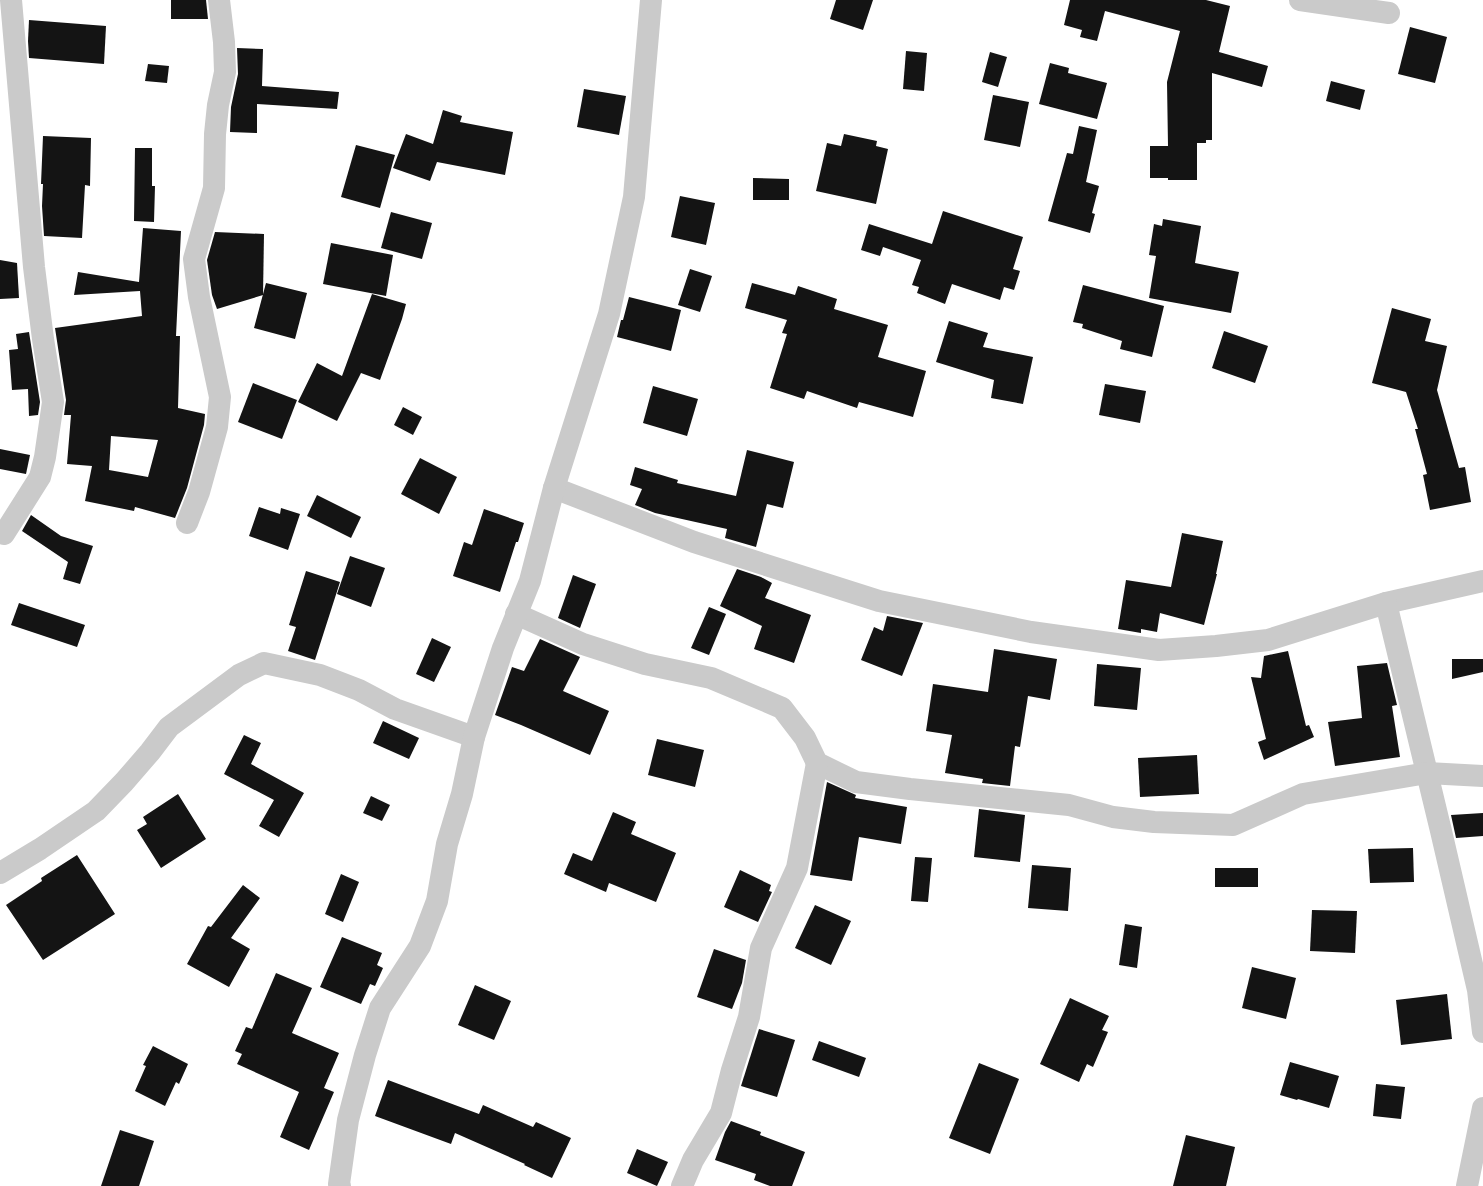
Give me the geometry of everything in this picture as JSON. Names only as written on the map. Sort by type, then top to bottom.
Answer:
[{"type":"street","points":[[4,534],[40,477],[45,456],[52,402],[34,267],[11,0]]},
{"type":"street","points":[[187,523],[199,492],[217,428],[220,397],[199,297],[194,259],[214,188],[215,134],[218,105],[225,72],[219,0]]},
{"type":"street","points":[[340,1185],[348,1120],[364,1055],[380,1008],[420,946],[436,901],[447,844],[462,794],[474,737],[516,614],[530,581],[554,488],[608,314],[634,197],[651,0]]},
{"type":"street","points":[[1300,0],[1389,13]]},
{"type":"street","points":[[554,488],[694,542],[879,601],[1031,632],[1158,650],[1268,640],[1386,603],[1483,581]]},
{"type":"street","points":[[1386,603],[1478,990],[1483,1032]]},
{"type":"street","points":[[516,614],[583,644],[645,664],[711,678],[782,708],[805,738],[817,763],[797,868],[762,948],[749,1017],[721,1113],[693,1160],[682,1186]]},
{"type":"street","points":[[0,873],[40,849],[96,811],[150,752],[169,727],[239,675],[264,664],[320,675],[359,690],[395,709],[474,737]]},
{"type":"street","points":[[817,763],[856,782],[1070,805],[1113,817],[1154,822],[1233,825],[1303,794],[1427,773],[1483,776]]},
{"type":"street","points":[[1466,1186],[1483,1108]]},
{"type":"building","points":[[171,0],[206,0],[208,19],[171,19]]},
{"type":"building","points":[[836,0],[873,0],[863,30],[830,19]]},
{"type":"building","points":[[1070,0],[1206,0],[1230,6],[1219,52],[1268,66],[1262,87],[1212,73],[1212,140],[1206,140],[1206,143],[1197,143],[1197,180],[1150,178],[1150,146],[1168,146],[1167,82],[1180,31],[1105,11],[1097,41],[1080,37],[1082,30],[1064,25]]},
{"type":"building","points":[[29,20],[106,26],[104,64],[29,58]]},
{"type":"building","points":[[1410,27],[1447,37],[1435,83],[1398,74]]},
{"type":"building","points":[[237,48],[263,49],[262,86],[339,92],[337,109],[257,104],[257,133],[230,132],[231,107],[238,74]]},
{"type":"building","points":[[906,51],[927,53],[924,91],[903,89]]},
{"type":"building","points":[[990,52],[1007,57],[998,87],[982,82]]},
{"type":"building","points":[[1050,63],[1069,68],[1068,73],[1107,83],[1097,119],[1039,104]]},
{"type":"building","points":[[148,64],[169,66],[167,83],[145,81]]},
{"type":"building","points":[[1331,81],[1365,90],[1360,110],[1326,101]]},
{"type":"building","points":[[584,89],[626,96],[619,135],[577,127]]},
{"type":"building","points":[[993,95],[1029,102],[1020,147],[984,140]]},
{"type":"building","points":[[443,110],[462,116],[460,122],[513,132],[505,175],[437,162],[430,181],[393,168],[406,134],[433,144]]},
{"type":"building","points":[[1079,126],[1097,130],[1086,182],[1099,186],[1092,213],[1095,214],[1090,233],[1048,221],[1067,153],[1073,154]]},
{"type":"building","points":[[844,134],[877,141],[876,146],[888,149],[876,204],[816,191],[827,143],[841,146]]},
{"type":"building","points":[[43,136],[91,138],[90,186],[85,185],[82,238],[44,236],[43,184],[41,184]]},
{"type":"building","points":[[356,145],[395,155],[380,208],[341,197]]},
{"type":"building","points":[[135,148],[152,148],[152,186],[155,186],[154,222],[134,221]]},
{"type":"building","points":[[753,178],[789,179],[789,200],[753,200]]},
{"type":"building","points":[[680,196],[715,203],[706,245],[671,237]]},
{"type":"building","points":[[943,211],[1023,237],[1013,269],[1020,271],[1014,290],[1004,287],[1000,300],[952,284],[945,304],[917,293],[919,287],[912,285],[921,260],[883,247],[880,256],[861,250],[869,224],[932,244]]},
{"type":"building","points":[[391,212],[432,223],[422,259],[381,248]]},
{"type":"building","points":[[1163,219],[1201,226],[1195,263],[1239,272],[1231,313],[1149,298],[1156,256],[1149,255],[1154,224],[1162,226]]},
{"type":"building","points":[[143,228],[181,231],[176,336],[180,336],[178,408],[205,414],[204,425],[187,488],[175,518],[135,507],[134,511],[85,501],[92,466],[67,464],[71,415],[64,415],[66,400],[55,328],[142,316],[140,291],[74,295],[78,272],[139,282]],"holes":[[[111,436],[158,440],[148,477],[109,470]]]},
{"type":"building","points":[[215,232],[264,234],[263,295],[217,309],[212,295],[207,260]]},
{"type":"building","points":[[331,243],[393,255],[386,296],[323,284]]},
{"type":"building","points":[[0,260],[17,263],[19,298],[0,299]]},
{"type":"building","points":[[690,269],[712,276],[700,312],[678,305]]},
{"type":"building","points":[[266,283],[307,293],[295,339],[254,328]]},
{"type":"building","points":[[752,283],[795,295],[798,286],[837,299],[834,309],[888,325],[878,357],[926,371],[913,417],[859,402],[857,408],[807,391],[804,399],[770,388],[787,334],[782,333],[787,320],[745,308]]},
{"type":"building","points":[[1083,285],[1164,306],[1152,357],[1120,349],[1122,341],[1082,328],[1083,324],[1073,322]]},
{"type":"building","points":[[372,294],[406,304],[402,319],[380,380],[361,373],[337,421],[298,402],[317,363],[342,376]]},
{"type":"building","points":[[629,297],[681,310],[671,351],[617,337]]},
{"type":"building","points":[[1392,308],[1431,319],[1425,341],[1447,346],[1437,390],[1459,468],[1465,467],[1471,502],[1430,510],[1423,475],[1427,474],[1415,429],[1418,429],[1406,392],[1372,383]]},
{"type":"building","points":[[949,321],[988,333],[983,347],[1033,357],[1023,404],[991,398],[994,380],[936,362]]},
{"type":"building","points":[[1224,331],[1268,346],[1255,383],[1212,368]]},
{"type":"building","points":[[29,332],[40,402],[38,415],[29,416],[28,389],[12,390],[9,350],[18,349],[16,334]]},
{"type":"building","points":[[253,383],[297,400],[282,439],[238,422]]},
{"type":"building","points":[[1105,384],[1146,391],[1140,423],[1099,415]]},
{"type":"building","points":[[653,386],[698,399],[687,436],[643,423]]},
{"type":"building","points":[[403,407],[422,417],[413,435],[394,425]]},
{"type":"building","points":[[0,449],[30,455],[26,474],[0,469]]},
{"type":"building","points":[[747,450],[794,462],[783,508],[767,504],[756,547],[725,538],[727,529],[655,513],[635,505],[642,489],[630,485],[635,467],[678,480],[677,483],[736,496]]},
{"type":"building","points":[[420,458],[457,477],[439,514],[401,494]]},
{"type":"building","points":[[317,495],[361,517],[351,538],[307,516]]},
{"type":"building","points":[[259,507],[280,514],[281,508],[300,514],[288,550],[249,536]]},
{"type":"building","points":[[484,509],[524,523],[500,592],[453,576],[464,542],[472,545]]},
{"type":"building","points":[[31,515],[61,536],[93,546],[80,584],[63,579],[68,562],[22,531]]},
{"type":"building","points":[[1182,533],[1223,541],[1204,625],[1160,613],[1157,632],[1141,629],[1141,633],[1118,629],[1126,580],[1171,587]]},
{"type":"building","points":[[350,556],[385,568],[371,607],[337,594]]},
{"type":"building","points":[[737,569],[772,583],[765,598],[811,615],[794,663],[754,649],[762,626],[720,606]]},
{"type":"building","points":[[306,571],[340,582],[315,660],[288,651],[296,627],[289,625]]},
{"type":"building","points":[[573,575],[596,584],[580,628],[558,618]]},
{"type":"building","points":[[19,603],[85,625],[77,647],[11,625]]},
{"type":"building","points":[[709,607],[726,614],[709,655],[691,648]]},
{"type":"building","points":[[887,616],[923,623],[902,676],[861,660],[874,627],[883,631]]},
{"type":"building","points":[[432,638],[451,647],[434,682],[416,674]]},
{"type":"building","points":[[540,639],[580,657],[563,691],[609,711],[590,755],[495,715],[512,667],[524,671]]},
{"type":"building","points":[[994,649],[1057,659],[1050,700],[1028,696],[1020,747],[1015,746],[1010,786],[982,783],[983,779],[945,773],[952,735],[926,731],[933,684],[988,692]]},
{"type":"building","points":[[1288,651],[1306,726],[1309,725],[1314,737],[1264,760],[1258,742],[1266,739],[1251,677],[1261,678],[1264,656]]},
{"type":"building","points":[[1452,659],[1483,659],[1483,672],[1452,679]]},
{"type":"building","points":[[1387,663],[1397,705],[1392,706],[1400,757],[1335,766],[1328,722],[1362,718],[1357,666]]},
{"type":"building","points":[[1097,664],[1141,668],[1137,710],[1094,706]]},
{"type":"building","points":[[383,721],[419,738],[409,759],[373,743]]},
{"type":"building","points":[[244,735],[261,743],[251,764],[304,793],[279,837],[259,826],[274,800],[224,774]]},
{"type":"building","points":[[657,739],[704,750],[695,787],[648,775]]},
{"type":"building","points":[[1197,755],[1199,794],[1140,797],[1138,758]]},
{"type":"building","points":[[827,782],[856,795],[855,798],[907,807],[901,844],[859,837],[852,881],[810,875]]},
{"type":"building","points":[[178,794],[206,839],[161,868],[137,830],[147,824],[143,817]]},
{"type":"building","points":[[371,796],[390,805],[382,821],[363,813]]},
{"type":"building","points":[[979,809],[1025,815],[1020,862],[974,857]]},
{"type":"building","points":[[613,812],[636,822],[631,834],[676,853],[656,902],[609,883],[606,892],[564,874],[573,853],[592,861]]},
{"type":"building","points":[[1483,813],[1483,836],[1456,838],[1451,815]]},
{"type":"building","points":[[1413,848],[1414,882],[1370,883],[1368,849]]},
{"type":"building","points":[[77,855],[115,914],[43,960],[6,905],[42,881],[41,878]]},
{"type":"building","points":[[915,857],[932,858],[928,902],[911,901]]},
{"type":"building","points":[[1032,865],[1071,868],[1068,911],[1028,908]]},
{"type":"building","points":[[1215,868],[1258,868],[1258,887],[1215,887]]},
{"type":"building","points":[[740,870],[771,885],[769,891],[772,892],[758,922],[724,907]]},
{"type":"building","points":[[341,874],[359,882],[343,922],[325,914]]},
{"type":"building","points":[[243,885],[260,898],[231,938],[250,949],[229,987],[187,964],[208,926],[211,927]]},
{"type":"building","points":[[815,905],[851,921],[831,965],[795,948]]},
{"type":"building","points":[[1312,910],[1357,911],[1355,953],[1310,951]]},
{"type":"building","points":[[1125,924],[1142,927],[1137,968],[1119,965]]},
{"type":"building","points":[[342,937],[382,953],[377,965],[383,968],[375,986],[370,984],[361,1004],[320,987]]},
{"type":"building","points":[[714,949],[746,960],[742,983],[732,1009],[697,997]]},
{"type":"building","points":[[1252,967],[1296,978],[1286,1019],[1242,1008]]},
{"type":"building","points":[[276,973],[312,988],[292,1033],[339,1053],[324,1088],[334,1092],[309,1150],[280,1137],[299,1092],[237,1064],[242,1054],[235,1051],[246,1027],[252,1029]]},
{"type":"building","points":[[475,985],[511,1001],[494,1040],[458,1025]]},
{"type":"building","points":[[1447,994],[1452,1039],[1401,1045],[1396,1000]]},
{"type":"building","points":[[1070,998],[1109,1016],[1102,1030],[1108,1032],[1093,1067],[1087,1064],[1079,1082],[1040,1064]]},
{"type":"building","points":[[759,1029],[795,1040],[777,1097],[741,1086]]},
{"type":"building","points":[[819,1041],[866,1058],[859,1077],[812,1060]]},
{"type":"building","points":[[153,1046],[188,1064],[179,1084],[176,1082],[165,1106],[135,1091],[146,1066],[143,1065]]},
{"type":"building","points":[[1290,1062],[1339,1076],[1329,1108],[1280,1095]]},
{"type":"building","points":[[979,1063],[1019,1079],[990,1154],[949,1138]]},
{"type":"building","points":[[388,1080],[479,1114],[483,1105],[533,1127],[536,1122],[571,1138],[552,1178],[455,1133],[451,1144],[375,1116]]},
{"type":"building","points":[[1376,1084],[1405,1087],[1401,1119],[1373,1116]]},
{"type":"building","points":[[731,1121],[761,1132],[760,1135],[805,1152],[792,1186],[770,1186],[754,1180],[756,1174],[715,1160]]},
{"type":"building","points":[[120,1130],[154,1141],[139,1186],[101,1186]]},
{"type":"building","points":[[1186,1135],[1235,1147],[1226,1186],[1173,1186]]},
{"type":"building","points":[[637,1149],[668,1162],[657,1186],[627,1173]]}]
